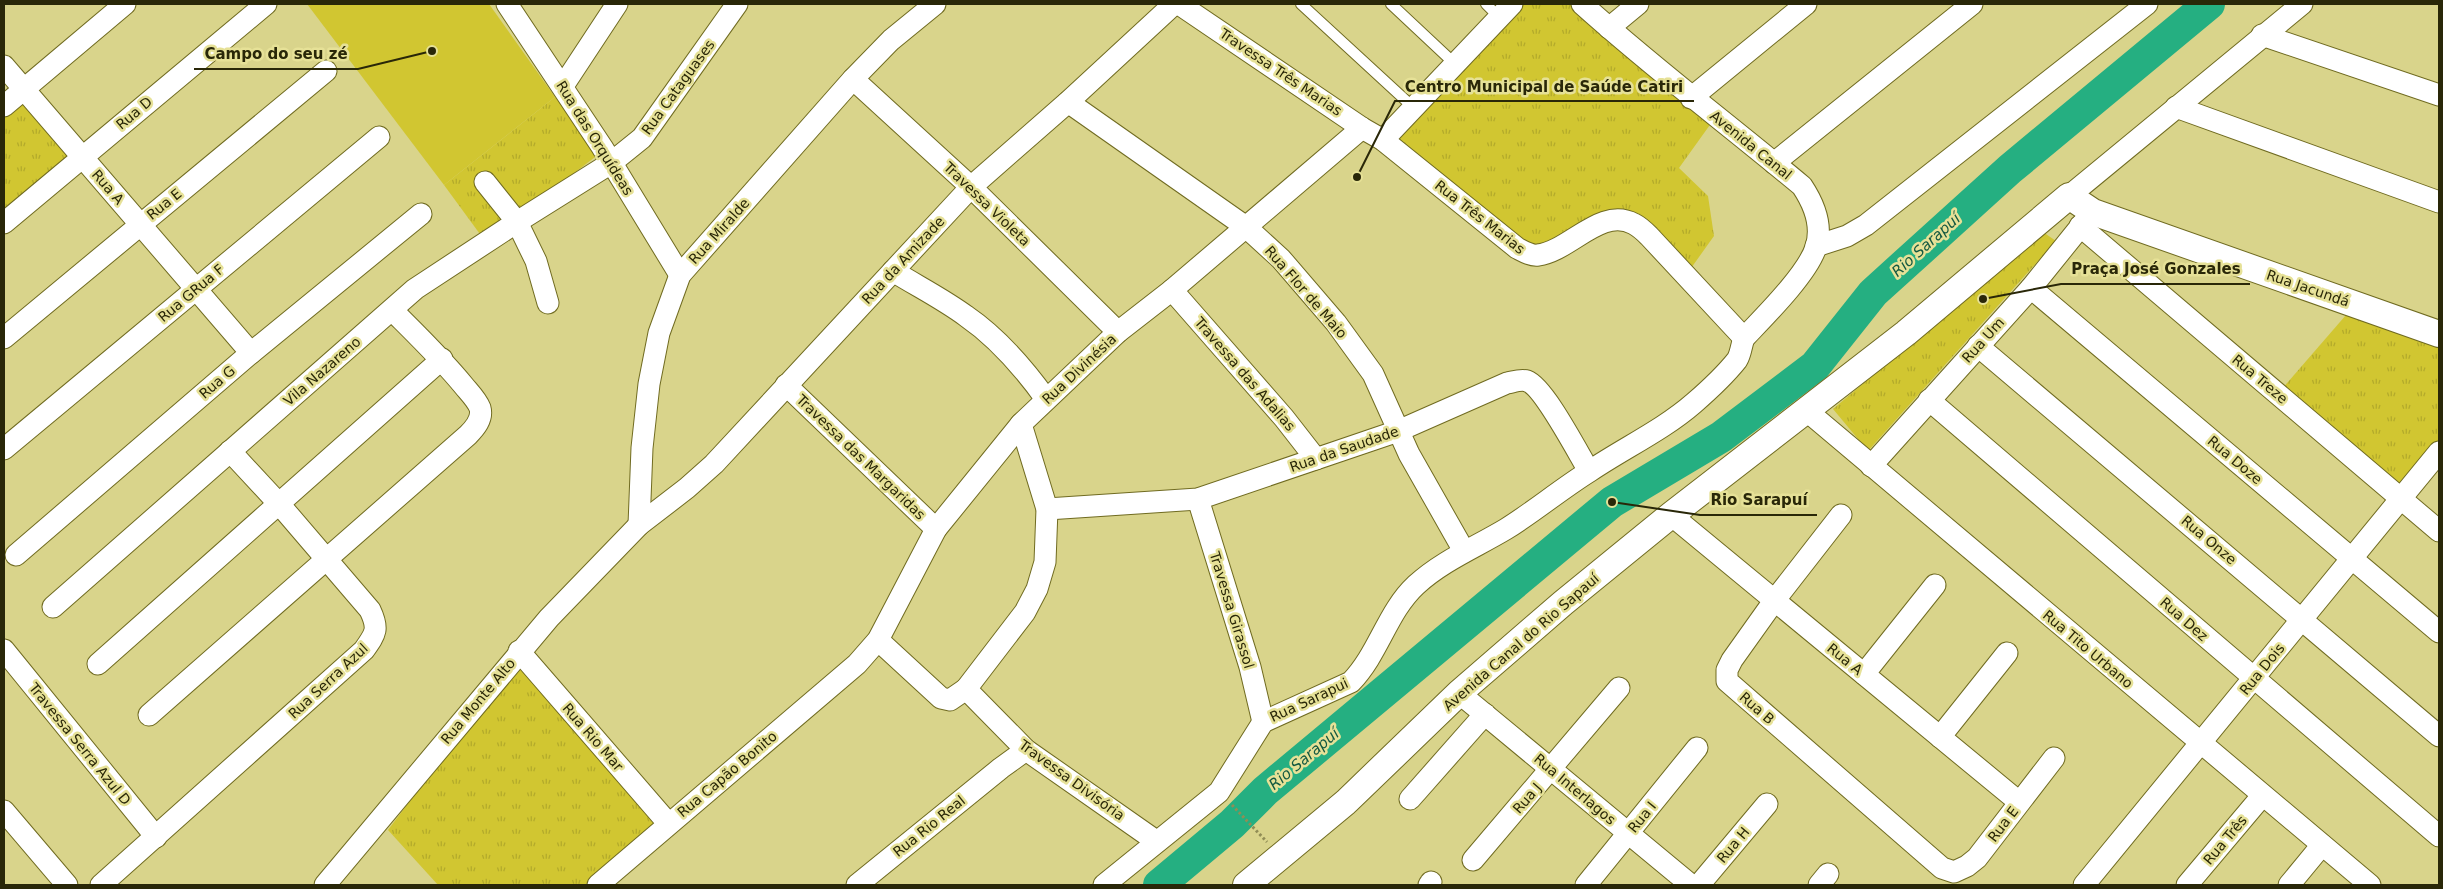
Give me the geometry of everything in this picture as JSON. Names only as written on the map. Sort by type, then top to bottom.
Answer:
[{"type":"street","points":[[4,106],[125,4]]},
{"type":"street","name":"Rua D","points":[[4,223],[266,4]]},
{"type":"street","points":[[563,86],[617,4]]},
{"type":"street","name":"Rua Cataguases","points":[[611,164],[642,138],[656,121],[737,4]]},
{"type":"street","name":"Rua Miralde","points":[[639,525],[642,448],[649,384],[659,333],[680,275],[853,78],[891,40],[935,4]]},
{"type":"street","name":"Rua da Amizade","points":[[639,525],[687,488],[714,464],[971,187],[1068,102],[1174,4]]},
{"type":"street","name":"Travessa Três Marias","points":[[1179,4],[1382,140]]},
{"type":"street","name":"Avenida Canal","points":[[1582,4],[1691,98],[1802,186],[1810,199],[1819,229],[1816,246]]},
{"type":"street","points":[[1609,28],[1638,4]]},
{"type":"street","points":[[1691,98],[1806,4]]},
{"type":"street","points":[[1774,163],[1972,4]]},
{"type":"street","points":[[1464,551],[1507,528],[1589,471],[1656,431],[1693,404],[1738,358],[1744,338],[1786,291],[1811,257],[1816,246],[1847,236],[1866,225],[2147,4]]},
{"type":"street","points":[[2069,196],[2262,35],[2302,4]]},
{"type":"street","name":"Rua das Orquídeas","points":[[515,8],[680,275]]},
{"type":"street","points":[[1382,140],[1455,64],[1499,8]]},
{"type":"street","points":[[2262,35],[2439,94]]},
{"type":"street","name":"Rua A","points":[[4,66],[195,290],[251,352]]},
{"type":"street","name":"Rua E","points":[[4,338],[326,72]]},
{"type":"street","name":"Travessa Violeta","points":[[853,78],[971,187],[1118,332]]},
{"type":"street","name":"Rua Flor de Maio","points":[[1068,102],[1246,228],[1281,259],[1336,323],[1373,374],[1398,431],[1430,494],[1464,551]]},
{"type":"street","points":[[2176,106],[2439,202]]},
{"type":"street","name":"Rua Divinésia","points":[[857,664],[878,640],[936,529],[1021,424],[1118,332],[1172,290],[1362,128]]},
{"type":"street","name":"Rua GRua F","points":[[4,449],[379,137]]},
{"type":"street","name":"Rua Três Marias","points":[[1382,140],[1517,248],[1529,254],[1538,255],[1550,251],[1607,221],[1621,220],[1635,224],[1649,236],[1744,338]]},
{"type":"street","name":"Vila Nazareno","points":[[53,607],[415,289],[517,222],[611,164]]},
{"type":"street","points":[[485,182],[517,222],[536,261],[548,303]]},
{"type":"street","name":"Rua Jacundá","points":[[2069,196],[2087,219],[2439,334]]},
{"type":"street","name":"Avenida Canal do Rio Sapauí","points":[[1246,885],[1346,802],[1460,693],[1563,603],[1671,515],[1906,333],[2069,196]]},
{"type":"street","name":"Rua G","points":[[16,555],[251,352],[422,214]]},
{"type":"street","name":"Rua Um","points":[[1871,466],[2030,288],[2087,219]]},
{"type":"street","name":"Rua Treze","points":[[2087,219],[2439,531]]},
{"type":"street","points":[[893,271],[966,316],[994,339],[1024,369],[1046,399]]},
{"type":"street","name":"Rua Doze","points":[[2030,288],[2439,632]]},
{"type":"street","name":"Travessa das Adalias","points":[[1172,290],[1284,418],[1316,459]]},
{"type":"street","points":[[149,715],[468,435],[477,425],[480,408],[442,360],[392,310]]},
{"type":"street","name":"Rua Onze","points":[[1978,346],[2439,736]]},
{"type":"street","points":[[98,664],[442,360]]},
{"type":"street","name":"Rua da Saudade","points":[[1047,509],[1198,500],[1398,431],[1507,383],[1525,380],[1534,386],[1550,406],[1589,471]]},
{"type":"street","name":"Travessa das Margaridas","points":[[786,385],[936,529]]},
{"type":"street","name":"Rua Dez","points":[[1929,400],[2439,836]]},
{"type":"street","name":"Rua Tito Urbano","points":[[1807,411],[2200,744],[2370,885]]},
{"type":"street","points":[[878,640],[941,698],[950,700],[966,689],[1025,612],[1037,589],[1045,562],[1047,509],[1021,424]]},
{"type":"street","name":"Rua Serra Azul","points":[[110,882],[156,837],[364,650],[375,634],[376,622],[370,610],[280,505],[230,452]]},
{"type":"street","name":"Rua Dois","points":[[2084,885],[2439,452]]},
{"type":"street","name":"Travessa Girassol","points":[[1198,500],[1250,667],[1263,722]]},
{"type":"street","name":"Rua B","points":[[1841,514],[1774,601],[1732,660],[1727,670],[1727,681],[1942,868]]},
{"type":"street","name":"Rua A","points":[[1671,515],[2019,802]]},
{"type":"street","name":"Rua Monte Alto","points":[[325,885],[519,651],[639,525]]},
{"type":"street","name":"Rua Sarapui","points":[[1104,885],[1156,841],[1219,792],[1263,722],[1351,682],[1362,671],[1387,622],[1416,585],[1464,551]]},
{"type":"street","points":[[1864,674],[1934,585]]},
{"type":"street","name":"Travessa Serra Azul D","points":[[4,650],[156,837]]},
{"type":"street","name":"Rua Rio Mar","points":[[519,651],[668,824]]},
{"type":"street","points":[[1940,737],[2007,654]]},
{"type":"street","name":"Rua Capão Bonito","points":[[598,885],[857,664]]},
{"type":"street","name":"Rua J","points":[[1473,860],[1619,688]]},
{"type":"street","name":"Travessa Divisória","points":[[966,689],[1026,750],[1156,841]]},
{"type":"street","name":"Rua Interlagos","points":[[1460,693],[1691,885]]},
{"type":"street","points":[[1410,799],[1485,714]]},
{"type":"street","name":"Rua I","points":[[1586,885],[1697,748]]},
{"type":"street","name":"Rua Rio Real","points":[[857,885],[1001,768],[1026,750]]},
{"type":"street","name":"Rua E","points":[[1942,868],[1954,872],[1967,866],[1977,858],[2054,758]]},
{"type":"street","name":"Rua Três","points":[[2187,885],[2262,796]]},
{"type":"street","name":"Rua H","points":[[1699,885],[1767,804]]},
{"type":"street","points":[[4,811],[67,885]]},
{"type":"street","points":[[2288,885],[2322,845]]},
{"type":"lane","points":[[1301,4],[1414,108]]},
{"type":"lane","points":[[1391,4],[1455,64]]},
{"type":"path","points":[[1219,792],[1281,857]]},
{"type":"green space","points":[[307,4],[489,4],[555,97],[444,185]]},
{"type":"green space","points":[[1519,4],[1575,4],[1712,122],[1679,168],[1708,196],[1714,236],[1689,271],[1627,217],[1545,249],[1517,246],[1389,141]]},
{"type":"green space","points":[[23,89],[82,157],[4,210],[4,106]]},
{"type":"green space","points":[[555,97],[603,151],[485,241],[444,185]]},
{"type":"green space","points":[[2043,232],[2056,241],[1868,451],[1833,409]]},
{"type":"green space","points":[[2346,315],[2439,341],[2439,447],[2398,493],[2281,390]]},
{"type":"green space","points":[[519,656],[660,825],[590,885],[438,885],[388,830]]},
{"type":"waterway","name":"Rio Sarapuí","points":[[1159,885],[1232,824],[1265,791],[1612,502],[1721,437],[1815,366],[1873,293],[2010,169],[2209,4]]},
{"type":"place","name":"Campo do seu zé","points":[[432,51]]},
{"type":"place","name":"Centro Municipal de Saúde Catiri","points":[[1357,177]]},
{"type":"place","name":"Praça José Gonzales","points":[[1983,299]]},
{"type":"place","name":"Rio Sarapuí","points":[[1612,502]]}]
